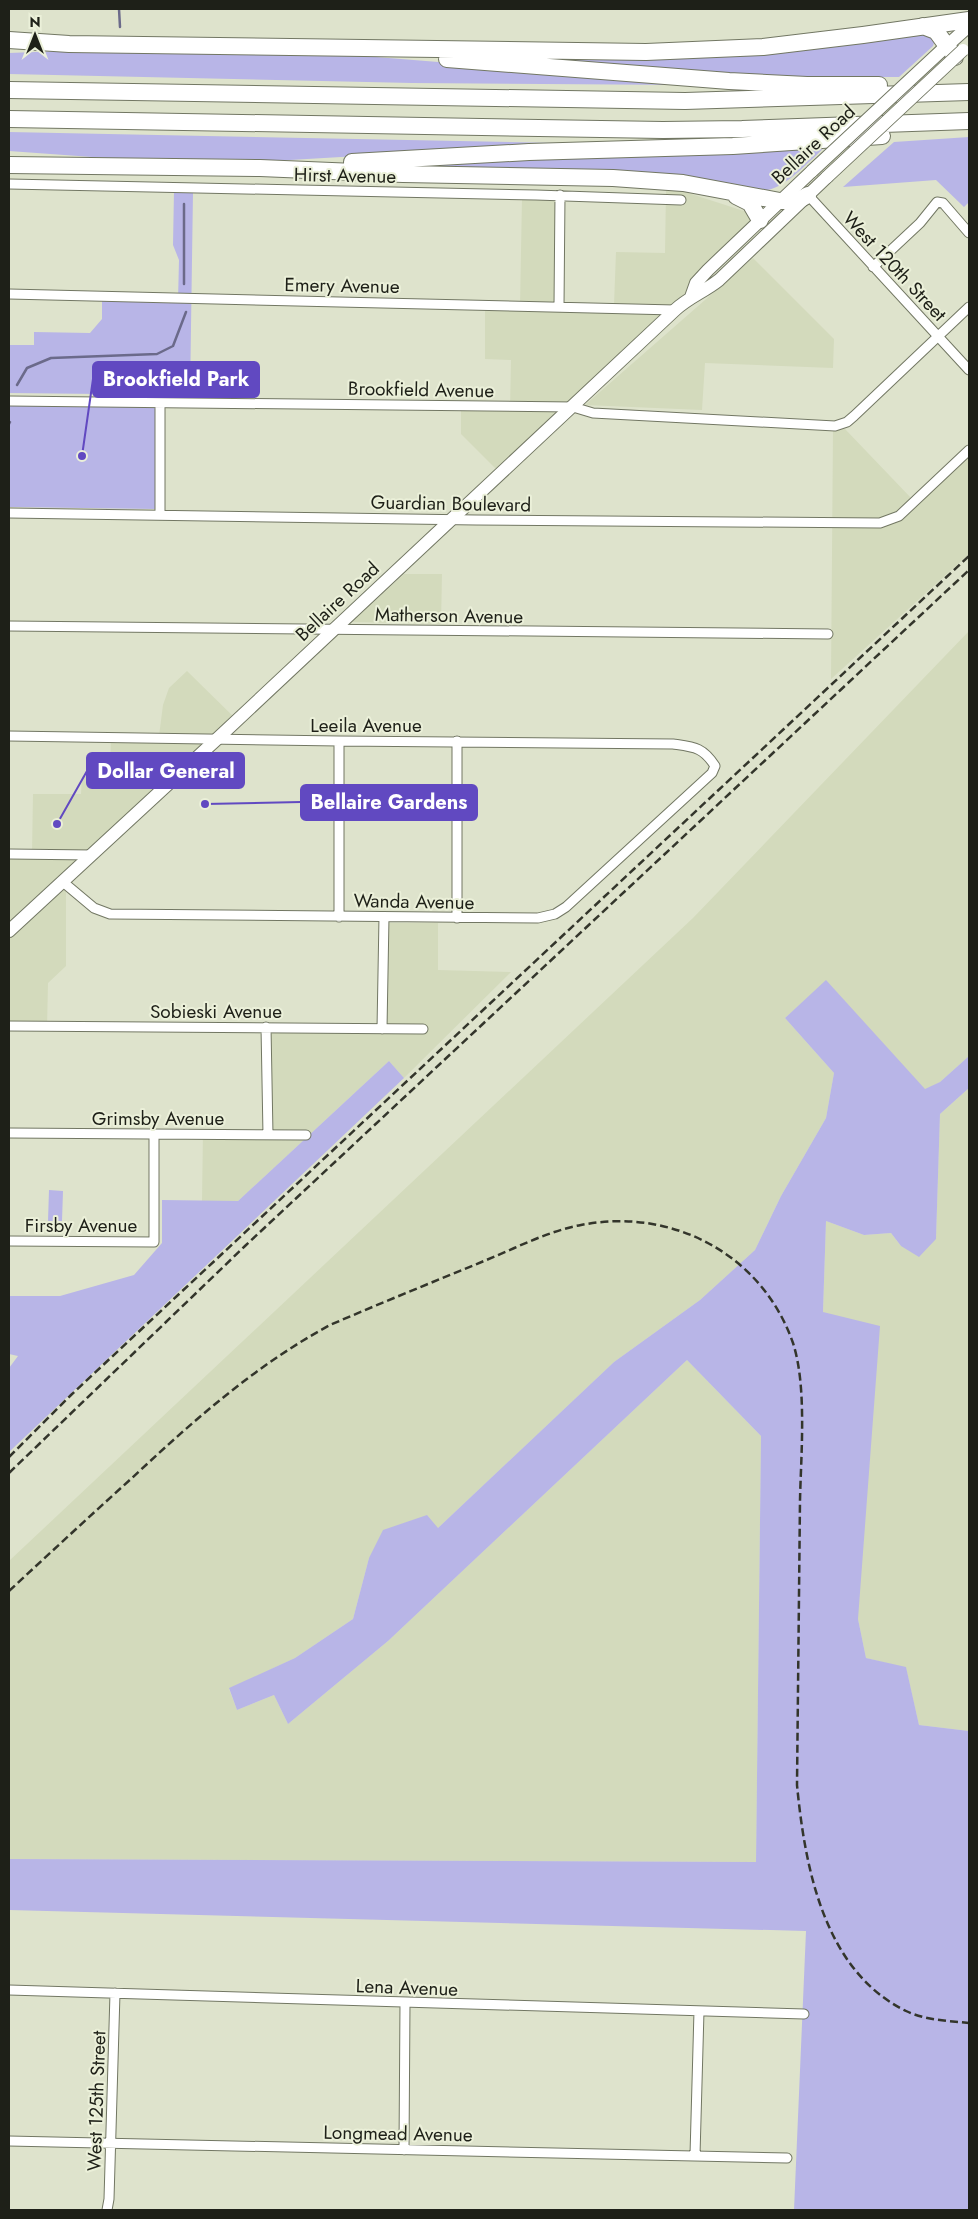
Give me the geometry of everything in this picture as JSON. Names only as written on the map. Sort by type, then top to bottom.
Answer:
[{"type":"highway","points":[[9,40],[69,44],[646,52],[821,41],[969,20]]},
{"type":"highway","points":[[923,26],[936,31],[955,49]]},
{"type":"highway","points":[[9,49],[69,44]]},
{"type":"highway","points":[[340,48],[748,82],[842,86],[969,84]]},
{"type":"highway","points":[[9,90],[675,101],[778,100],[969,92]]},
{"type":"highway","points":[[9,119],[663,130],[752,129],[969,121]]},
{"type":"highway","points":[[260,168],[529,152],[817,141],[969,126]]},
{"type":"highway","points":[[9,155],[157,166]]},
{"type":"highway","points":[[9,165],[260,168],[657,180],[780,201],[797,201],[803,189]]},
{"type":"highway","points":[[718,190],[747,200],[760,220]]},
{"type":"street","name":"Bellaire Road","points":[[803,189],[827,177],[955,49],[969,26]]},
{"type":"street","name":"Bellaire Road","points":[[9,932],[675,310],[691,297],[706,290],[719,280],[803,189],[812,171],[955,49]]},
{"type":"street","name":"Hirst Avenue","points":[[9,184],[681,200]]},
{"type":"street","name":"West 120th Street","points":[[803,189],[969,370]]},
{"type":"street","points":[[559,306],[560,196]]},
{"type":"street","name":"Bellaire Road","points":[[691,297],[696,283],[780,201]]},
{"type":"street","points":[[873,267],[920,223],[937,202],[943,203],[969,233]]},
{"type":"street","name":"Emery Avenue","points":[[9,294],[675,310]]},
{"type":"street","points":[[938,336],[969,307]]},
{"type":"street","name":"Brookfield Avenue","points":[[9,401],[573,407],[593,413],[831,426],[843,424],[854,416],[938,336]]},
{"type":"street","points":[[160,403],[160,514]]},
{"type":"street","name":"Guardian Boulevard","points":[[9,513],[452,520],[880,523],[893,520],[969,450]]},
{"type":"street","name":"Matherson Avenue","points":[[9,626],[828,634]]},
{"type":"street","name":"Leeila Avenue","points":[[9,736],[673,744],[695,747],[707,754],[716,766]]},
{"type":"street","points":[[339,741],[339,917]]},
{"type":"street","points":[[457,741],[457,918]]},
{"type":"street","name":"Wanda Avenue","points":[[63,882],[94,908],[110,914],[538,918],[555,914],[566,907],[712,773],[716,766]]},
{"type":"street","points":[[9,854],[92,855]]},
{"type":"street","points":[[382,1029],[384,917]]},
{"type":"street","name":"Sobieski Avenue","points":[[9,1026],[423,1029]]},
{"type":"street","points":[[266,1027],[268,1135]]},
{"type":"street","name":"Grimsby Avenue","points":[[9,1133],[306,1135]]},
{"type":"street","name":"Firsby Avenue","points":[[9,1241],[154,1242],[154,1135]]},
{"type":"street","name":"Lena Avenue","points":[[9,1990],[804,2014]]},
{"type":"street","name":"West 125th Street","points":[[107,2210],[111,2143],[115,1993]]},
{"type":"street","points":[[404,2150],[405,2003]]},
{"type":"street","points":[[695,2155],[699,2011]]},
{"type":"street","name":"Longmead Avenue","points":[[9,2141],[787,2158]]},
{"type":"shaded area","points":[[919,31],[935,40],[933,46],[899,77],[823,77],[682,72],[514,57]]},
{"type":"shaded area","points":[[87,50],[351,55],[525,69],[685,85],[412,83],[9,74],[9,53]]},
{"type":"shaded area","points":[[9,132],[557,143],[558,146],[273,161],[106,158],[9,151]]},
{"type":"shaded area","points":[[969,137],[969,202],[964,207],[936,180],[843,187],[894,142]]},
{"type":"shaded area","points":[[826,146],[783,184],[767,190],[670,174],[423,168],[423,164]]},
{"type":"shaded area","points":[[174,191],[193,192],[190,395],[9,393],[9,345],[34,345],[34,332],[90,333],[102,319],[102,299],[178,301],[179,260],[173,245]]},
{"type":"shaded area","points":[[666,191],[682,191],[769,219],[497,470],[461,434],[461,410],[510,410],[511,360],[485,359],[485,307],[520,307],[522,198],[564,199],[561,303],[614,305],[616,252],[665,253]]},
{"type":"shaded area","points":[[753,258],[834,339],[833,368],[705,363],[702,410],[585,405]]},
{"type":"shaded area","points":[[9,404],[156,406],[155,509],[9,507]]},
{"type":"shaded area","points":[[845,429],[912,499],[969,445],[969,554],[831,679],[833,430]]},
{"type":"shaded area","points":[[404,574],[442,574],[441,624],[352,622]]},
{"type":"shaded area","points":[[969,631],[969,1056],[940,1082],[925,1090],[826,981],[785,1018],[834,1073],[826,1118],[781,1196],[755,1250],[700,1300],[614,1362],[438,1528],[369,1558],[353,1619],[295,1658],[229,1689],[237,1710],[274,1695],[288,1724],[388,1641],[687,1360],[761,1436],[756,1862],[9,1859],[9,1561],[693,918]]},
{"type":"shaded area","points":[[187,671],[240,723],[63,887],[66,890],[66,966],[48,983],[47,1028],[9,1028],[9,853],[32,853],[33,794],[81,794],[82,776],[110,777],[111,735],[159,736],[163,705],[169,688]]},
{"type":"shaded area","points":[[380,923],[438,923],[438,970],[511,972],[404,1078],[389,1061],[238,1201],[202,1201],[203,1131],[270,1131],[269,1025],[379,1026]]},
{"type":"shaded area","points":[[826,980],[925,1089],[940,1082],[969,1056],[969,1088],[940,1114],[936,1239],[919,1257],[901,1246],[891,1233],[864,1235],[826,1221],[823,1312],[880,1326],[858,1619],[866,1658],[906,1667],[919,1725],[969,1731],[969,2210],[794,2210],[806,1931],[9,1910],[9,1859],[756,1862],[761,1436],[687,1360],[388,1641],[288,1724],[274,1695],[237,1710],[229,1688],[295,1658],[353,1619],[369,1558],[383,1530],[427,1515],[438,1528],[614,1362],[700,1300],[755,1250],[781,1196],[826,1118],[834,1073],[785,1018]]},
{"type":"shaded area","points":[[389,1061],[404,1078],[9,1452],[9,1368],[18,1356],[9,1354],[9,1296],[60,1296],[134,1275],[162,1243],[162,1200],[238,1201]]},
{"type":"shaded area","points":[[969,1088],[969,1731],[919,1725],[906,1668],[866,1658],[858,1619],[823,1313],[826,1221],[864,1235],[891,1233],[901,1246],[936,1239],[940,1114]]},
{"type":"shaded area","points":[[49,1190],[63,1191],[62,1221],[48,1221]]},
{"type":"waterway","points":[[119,9],[120,27]]},
{"type":"waterway","points":[[184,204],[184,284]]},
{"type":"waterway","points":[[17,385],[27,368],[51,358],[157,354],[173,346],[186,312]]},
{"type":"railway","points":[[9,1457],[71,1395],[969,556]]},
{"type":"railway","points":[[9,1473],[245,1246],[969,570]]},
{"type":"railway","points":[[9,1591],[155,1457],[226,1395],[276,1358],[330,1325],[532,1240],[556,1231],[581,1225],[615,1221],[648,1223],[680,1231],[710,1244],[736,1262],[760,1284],[779,1312],[793,1343],[797,1360],[802,1399],[797,1785],[806,1850],[813,1882],[824,1914],[838,1944],[856,1970],[878,1993],[913,2014],[937,2020],[969,2023]]},
{"type":"place","name":"Brookfield Park","points":[[82,456]]},
{"type":"place","name":"Bellaire Gardens","points":[[205,804]]},
{"type":"place","name":"Dollar General","points":[[57,824]]}]
